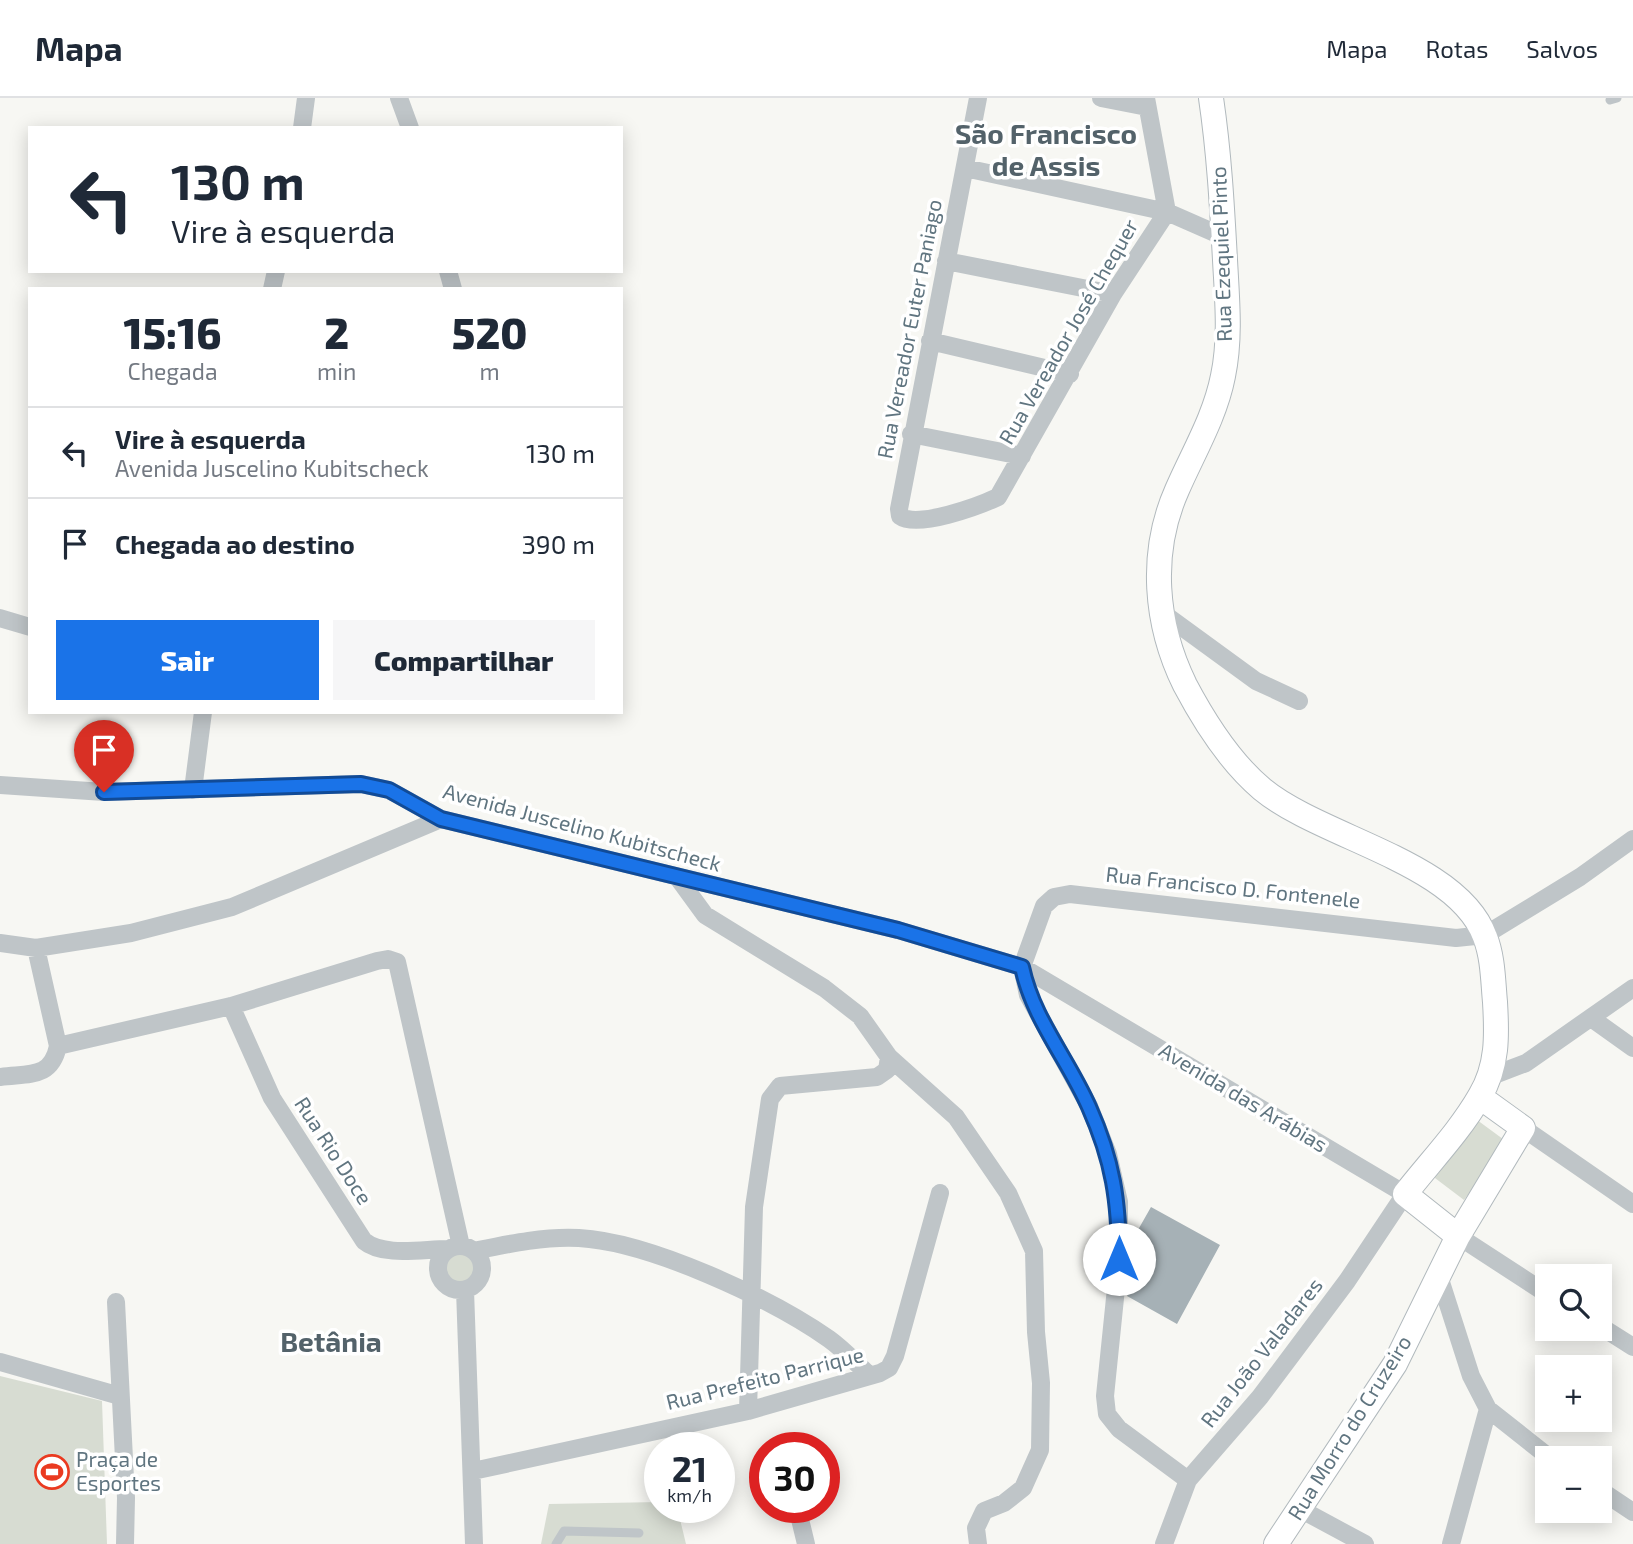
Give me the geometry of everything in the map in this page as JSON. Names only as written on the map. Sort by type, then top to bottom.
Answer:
[{"type":"street","points":[[302,126],[306,98]]},
{"type":"street","points":[[399,98],[409,126]]},
{"type":"street","name":"Rua Vereador Euter Paniago","points":[[911,521],[900,516],[899,509],[911,434],[978,98]]},
{"type":"street","points":[[1101,98],[1147,102]]},
{"type":"street","name":"Rua Ezequiel Pinto","points":[[1210,98],[1219,151],[1229,318],[1224,374],[1214,410],[1175,494],[1164,529],[1158,564],[1160,611],[1186,685],[1226,751],[1262,789],[1298,811],[1432,878],[1455,896],[1485,935]]},
{"type":"street","name":"Rua Vereador José Chequer","points":[[911,521],[975,509],[998,497],[1113,294],[1167,212],[1147,102]]},
{"type":"street","points":[[965,168],[1167,212],[1224,237]]},
{"type":"street","points":[[946,261],[1113,294]]},
{"type":"street","points":[[930,341],[1070,374]]},
{"type":"street","points":[[911,434],[1023,456]]},
{"type":"street","points":[[1160,611],[1256,681],[1299,701]]},
{"type":"street","points":[[0,618],[28,626]]},
{"type":"street","points":[[193,790],[204,714]]},
{"type":"street","name":"Avenida Juscelino Kubitscheck","points":[[0,785],[104,792],[361,784],[389,790],[441,819],[898,930],[1022,967]]},
{"type":"street","points":[[0,943],[36,948],[131,933],[232,907],[441,819]]},
{"type":"street","points":[[1405,1194],[1484,1087],[1495,1059],[1496,1013],[1485,935],[1580,877],[1633,839]]},
{"type":"street","points":[[678,878],[705,915],[824,988],[860,1016],[889,1057],[956,1117],[1008,1193],[1034,1251],[1035,1332],[1041,1383],[1040,1450],[1023,1488],[1004,1503],[984,1511],[977,1536]]},
{"type":"street","name":"Rua Francisco D. Fontenele","points":[[1022,967],[1044,906],[1054,897],[1070,894],[1456,937],[1485,935]]},
{"type":"street","points":[[0,1077],[49,1068],[55,1062],[58,1046],[36,948]]},
{"type":"street","points":[[58,1046],[231,1006],[388,959],[397,962],[461,1249],[481,1262],[481,1276],[465,1290],[452,1290],[438,1274],[439,1260],[461,1249]]},
{"type":"street","points":[[1022,967],[1028,995],[1089,1105],[1108,1154],[1119,1202],[1118,1262],[1105,1396],[1107,1414],[1119,1429],[1188,1480]]},
{"type":"street","name":"Avenida das Arábias","points":[[1022,967],[1405,1194],[1458,1236]]},
{"type":"street","points":[[1484,1087],[1526,1063],[1633,988]]},
{"type":"street","name":"Rua Rio Doce","points":[[231,1006],[272,1098],[364,1241],[372,1247],[461,1249],[578,1238],[648,1250],[752,1296],[829,1340],[869,1375]]},
{"type":"street","points":[[1591,1018],[1633,1048]]},
{"type":"street","points":[[748,1411],[754,1207],[770,1100],[780,1086],[877,1077],[887,1070],[889,1057]]},
{"type":"street","points":[[1484,1087],[1523,1128],[1633,1204]]},
{"type":"street","name":"Rua Morro do Cruzeiro","points":[[1276,1544],[1395,1364],[1458,1236],[1523,1128]]},
{"type":"street","name":"Rua Prefeito Parrique","points":[[472,1471],[748,1411],[880,1373],[889,1368],[895,1356],[940,1193]]},
{"type":"street","name":"Rua João Valadares","points":[[1164,1544],[1188,1480],[1260,1397],[1347,1280],[1405,1194]]},
{"type":"street","points":[[1458,1236],[1535,1286]]},
{"type":"street","points":[[1438,1273],[1471,1376],[1488,1409],[1507,1428],[1535,1448]]},
{"type":"street","points":[[465,1290],[474,1544]]},
{"type":"street","points":[[116,1303],[126,1498],[125,1544]]},
{"type":"street","points":[[1612,1334],[1633,1347]]},
{"type":"street","points":[[0,1362],[120,1396]]},
{"type":"street","points":[[1451,1544],[1488,1409]]},
{"type":"street","points":[[1612,1498],[1633,1512]]},
{"type":"street","points":[[1300,1509],[1365,1544]]},
{"type":"street","points":[[801,1523],[806,1544]]},
{"type":"lane","points":[[556,1544],[564,1531],[639,1533]]},
{"type":"shaded area","points":[[1473,1117],[1507,1142],[1464,1200],[1431,1175]]},
{"type":"shaded area","points":[[459,1249],[472,1255],[478,1268],[472,1281],[459,1287],[446,1281],[440,1268],[446,1255]]},
{"type":"shaded area","name":"Praça de Esportes","points":[[0,1376],[102,1401],[107,1544],[0,1544]]},
{"type":"shaded area","points":[[644,1502],[644,1523],[681,1523],[686,1544],[541,1544],[549,1504]]},
{"type":"building","points":[[1151,1207],[1220,1245],[1177,1324],[1127,1296],[1148,1259],[1130,1249],[1130,1244]]},
{"type":"place","name":"Praça de Esportes","points":[[52,1472]]},
{"type":"district","name":"São Francisco de Assis","points":[[1046,150]]},
{"type":"district","name":"Betânia","points":[[331,1342]]},
{"type":"route","points":[[104,792],[361,784],[389,790],[441,819],[547,847],[898,930],[1022,967],[1028,995],[1089,1105],[1108,1154],[1119,1202],[1119,1259]]}]
